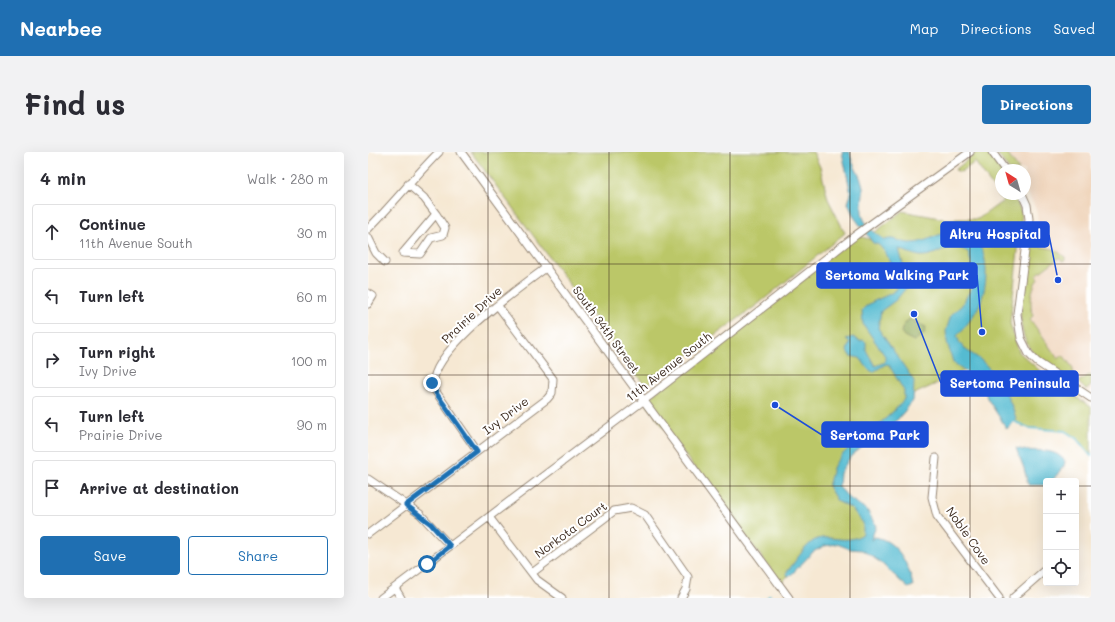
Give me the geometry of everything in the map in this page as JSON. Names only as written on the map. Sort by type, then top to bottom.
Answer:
[{"type":"street","points":[[368,229],[388,210],[408,184],[439,152]]},
{"type":"street","name":"South 34th Street","points":[[461,152],[789,598]]},
{"type":"street","name":"11th Avenue South","points":[[382,598],[644,401],[858,233],[970,152]]},
{"type":"street","points":[[992,152],[1001,164]]},
{"type":"street","points":[[408,184],[424,198],[436,214],[445,228],[443,236],[431,238],[420,254],[403,253],[436,214]]},
{"type":"street","points":[[1024,200],[1029,220],[1017,314],[1021,338],[1029,354],[1037,362],[1091,398]]},
{"type":"street","points":[[368,237],[376,253],[385,262]]},
{"type":"street","name":"Prairie Drive","points":[[477,452],[434,389],[432,377],[442,359],[458,340],[498,306],[504,299],[547,267]]},
{"type":"street","points":[[368,293],[373,296],[368,304]]},
{"type":"street","name":"Ivy Drive","points":[[368,534],[547,399],[552,393],[554,385],[553,379],[498,306]]},
{"type":"street","name":"Noble Cove","points":[[936,458],[932,497],[937,516],[999,598]]},
{"type":"street","points":[[368,478],[431,524],[450,546]]},
{"type":"street","name":"Norkota Court","points":[[532,573],[614,511],[631,508],[645,515],[688,577],[686,589],[681,598]]},
{"type":"street","points":[[489,517],[537,580],[562,598]]},
{"type":"street","points":[[1013,598],[1043,573]]},
{"type":"street","points":[[395,588],[401,598]]},
{"type":"shaded area","points":[[996,152],[1091,152],[1091,393],[1049,366],[1021,308],[1030,248],[1039,224],[1036,209],[1031,199],[1031,164],[1006,164]]},
{"type":"green space","points":[[471,152],[813,152],[820,167],[828,199],[845,233],[757,305],[645,386]]},
{"type":"green space","points":[[977,152],[987,152],[996,164],[995,164],[995,190],[975,162],[961,172],[955,170]]},
{"type":"green space","points":[[996,152],[1006,152],[1015,164],[1005,164]]},
{"type":"green space","points":[[1002,200],[1016,200],[1022,214],[1010,323],[1019,352],[1050,380],[1091,407],[1091,456],[1077,439],[1065,431],[1023,427],[996,404],[977,365],[912,395],[847,453],[834,485],[872,525],[865,543],[832,541],[815,548],[781,583],[644,401],[856,235],[884,244],[874,233],[902,211],[945,219],[978,219],[1003,201]]},
{"type":"green space","points":[[1037,246],[1054,249],[1065,257],[1065,260],[1062,261],[1060,257],[1036,275],[1038,279],[1032,292],[1031,302],[1033,316],[1030,319],[1058,359],[1063,355],[1073,368],[1073,374],[1068,378],[1046,365],[1035,355],[1027,344],[1023,332],[1021,305],[1023,291],[1030,251],[1032,248]]},
{"type":"green space","points":[[909,319],[926,327],[924,334],[914,341],[904,336],[901,332],[903,326]]},
{"type":"green space","points":[[1091,374],[1091,386],[1086,390],[1078,382]]},
{"type":"water","points":[[842,152],[850,152],[852,161],[862,182],[862,209],[864,220],[885,240],[892,239],[908,243],[917,242],[956,231],[965,234],[979,245],[983,253],[985,263],[986,273],[984,292],[976,311],[957,336],[962,346],[981,360],[996,376],[1007,396],[1016,418],[1007,429],[987,398],[984,386],[953,362],[947,342],[946,331],[951,315],[962,305],[972,287],[973,280],[977,277],[972,272],[968,252],[961,248],[954,247],[927,256],[920,256],[899,249],[906,275],[907,287],[896,300],[881,311],[878,328],[914,381],[913,401],[898,419],[851,456],[840,473],[839,487],[849,498],[867,510],[876,526],[871,540],[875,537],[883,539],[890,543],[901,555],[909,570],[913,586],[908,588],[880,562],[862,550],[850,549],[837,544],[824,546],[813,552],[789,577],[786,573],[803,551],[815,540],[821,538],[850,539],[863,534],[863,523],[852,509],[837,501],[828,486],[832,470],[846,451],[887,417],[904,399],[904,391],[889,365],[886,364],[873,372],[868,369],[860,358],[850,356],[847,351],[850,342],[846,339],[853,337],[860,341],[863,340],[866,342],[866,350],[875,366],[885,362],[885,356],[863,324],[862,310],[870,303],[897,289],[899,278],[885,252],[879,245],[873,243],[854,217],[848,203],[851,194]]},
{"type":"water","points":[[1016,448],[1022,450],[1048,451],[1060,456],[1065,461],[1064,466],[1054,478],[1043,478],[1043,485],[1029,485]]},
{"type":"waterway","points":[[1011,420],[1029,428],[1065,431],[1077,439],[1091,456]]},
{"type":"waterway","points":[[767,598],[770,595]]},
{"type":"place","name":"Altru Hospital","points":[[1058,280]]},
{"type":"place","name":"Sertoma Peninsula","points":[[914,314]]},
{"type":"place","name":"Sertoma Walking Park","points":[[982,332]]},
{"type":"place","name":"Sertoma Park","points":[[775,405]]},
{"type":"route","points":[[427,564],[450,546],[431,524],[420,514],[406,505],[477,452],[436,393],[432,383]]}]
